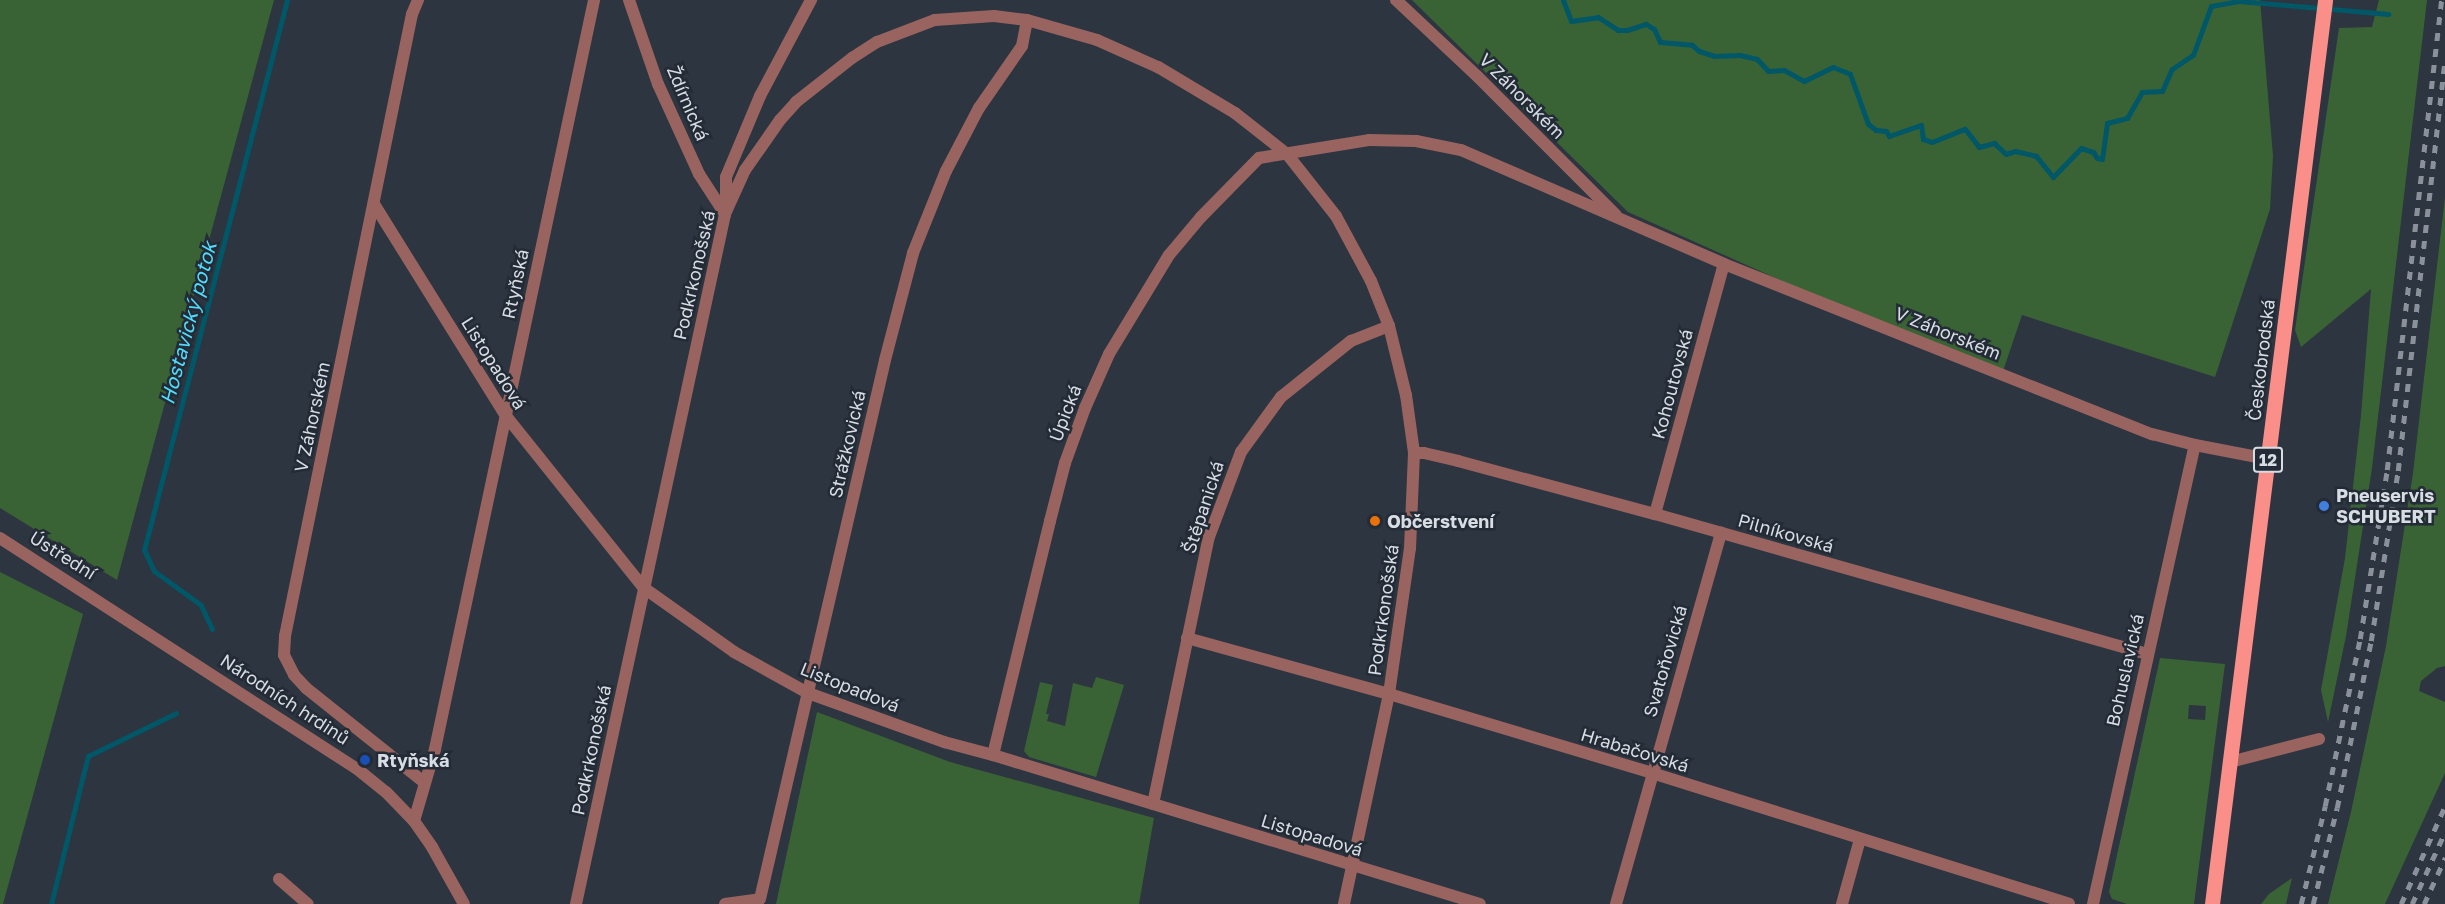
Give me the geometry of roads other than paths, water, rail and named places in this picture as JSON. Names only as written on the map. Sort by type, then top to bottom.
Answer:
[{"type":"main road","name":"Českobrodská","points":[[2212,904],[2324,8]]},
{"type":"street","name":"V Záhorském","points":[[418,0],[412,14],[285,636],[284,655],[294,675],[306,688],[425,783]]},
{"type":"street","name":"Rtyňská","points":[[414,821],[435,749],[594,0]]},
{"type":"street","name":"Ždírnická","points":[[629,0],[668,104],[699,174],[725,214]]},
{"type":"street","points":[[725,214],[726,177],[760,96],[811,0]]},
{"type":"street","name":"V Záhorském","points":[[1396,0],[1478,77],[1621,220]]},
{"type":"street","name":"Podkrkonošská","points":[[576,904],[725,214],[745,170],[780,120],[796,102],[852,58],[877,42],[935,20],[994,16],[1027,20],[1097,40],[1158,67],[1235,113],[1287,154],[1336,216],[1371,281],[1389,326],[1406,395],[1414,453],[1410,548],[1389,694],[1344,904]]},
{"type":"street","name":"Strážkovická","points":[[725,904],[760,899],[913,252],[946,171],[979,108],[1022,46],[1027,20]]},
{"type":"street","name":"V Záhorském","points":[[1287,154],[1369,140],[1416,141],[1461,150],[1724,264],[2152,434],[2268,459]]},
{"type":"street","name":"Úpická","points":[[993,755],[1065,463],[1084,408],[1109,354],[1169,255],[1201,217],[1259,158],[1287,154]]},
{"type":"street","name":"Listopadová","points":[[374,204],[506,416],[645,588],[734,652],[808,693],[944,742],[1480,904]]},
{"type":"street","name":"Kohoutovská","points":[[1655,514],[1724,264]]},
{"type":"street","name":"Štěpanická","points":[[1153,804],[1209,537],[1240,452],[1281,397],[1351,341],[1389,326]]},
{"type":"street","name":"Bohuslavická","points":[[2093,904],[2195,445]]},
{"type":"street","name":"Pilníkovská","points":[[1414,453],[1458,461],[1655,514],[2147,654]]},
{"type":"street","name":"Svatoňovická","points":[[1616,904],[1721,533]]},
{"type":"street","name":"Ústřední","points":[[0,538],[106,604]]},
{"type":"street","name":"Národních hrdinů","points":[[106,604],[336,753],[386,792],[414,821],[432,847],[464,904]]},
{"type":"street","name":"Hrabačovská","points":[[1187,638],[1389,694],[1652,773],[2069,904]]},
{"type":"street","points":[[2230,762],[2319,739]]},
{"type":"street","points":[[1842,904],[1860,839]]},
{"type":"street","points":[[279,879],[308,904]]},
{"type":"waterway","name":"Hostavický potok","points":[[212,629],[201,605],[154,571],[144,550],[287,0]]},
{"type":"waterway","name":"Hostavický potok","points":[[1563,0],[1571,21],[1598,17],[1618,30],[1627,30],[1646,24],[1654,29],[1660,42],[1692,45],[1699,51],[1714,56],[1740,55],[1757,59],[1768,71],[1784,70],[1804,81],[1833,67],[1850,74],[1868,124],[1876,130],[1886,131],[1889,136],[1921,125],[1923,139],[1932,142],[1965,129],[1979,147],[1994,143],[2006,154],[2015,151],[2036,156],[2053,177],[2081,148],[2093,152],[2097,158],[2102,159],[2107,123],[2127,118],[2142,92],[2162,91],[2172,69],[2193,55],[2211,6],[2239,1],[2388,14]]},
{"type":"waterway","name":"Hostavický potok","points":[[51,904],[88,756],[176,713]]},
{"type":"railway","points":[[2301,904],[2325,806],[2360,639],[2387,470],[2441,0]]},
{"type":"railway","points":[[2313,904],[2337,808],[2371,641],[2398,471],[2445,61]]},
{"type":"railway","points":[[2401,904],[2445,806]]},
{"type":"railway","points":[[2412,904],[2445,832]]},
{"type":"railway","points":[[2424,904],[2445,858]]},
{"type":"place","name":"Pneuservis SCHUBERT","points":[[2324,506]]},
{"type":"place","name":"Občerstvení","points":[[1375,521]]},
{"type":"place","name":"Rtyňská","points":[[365,760]]}]
